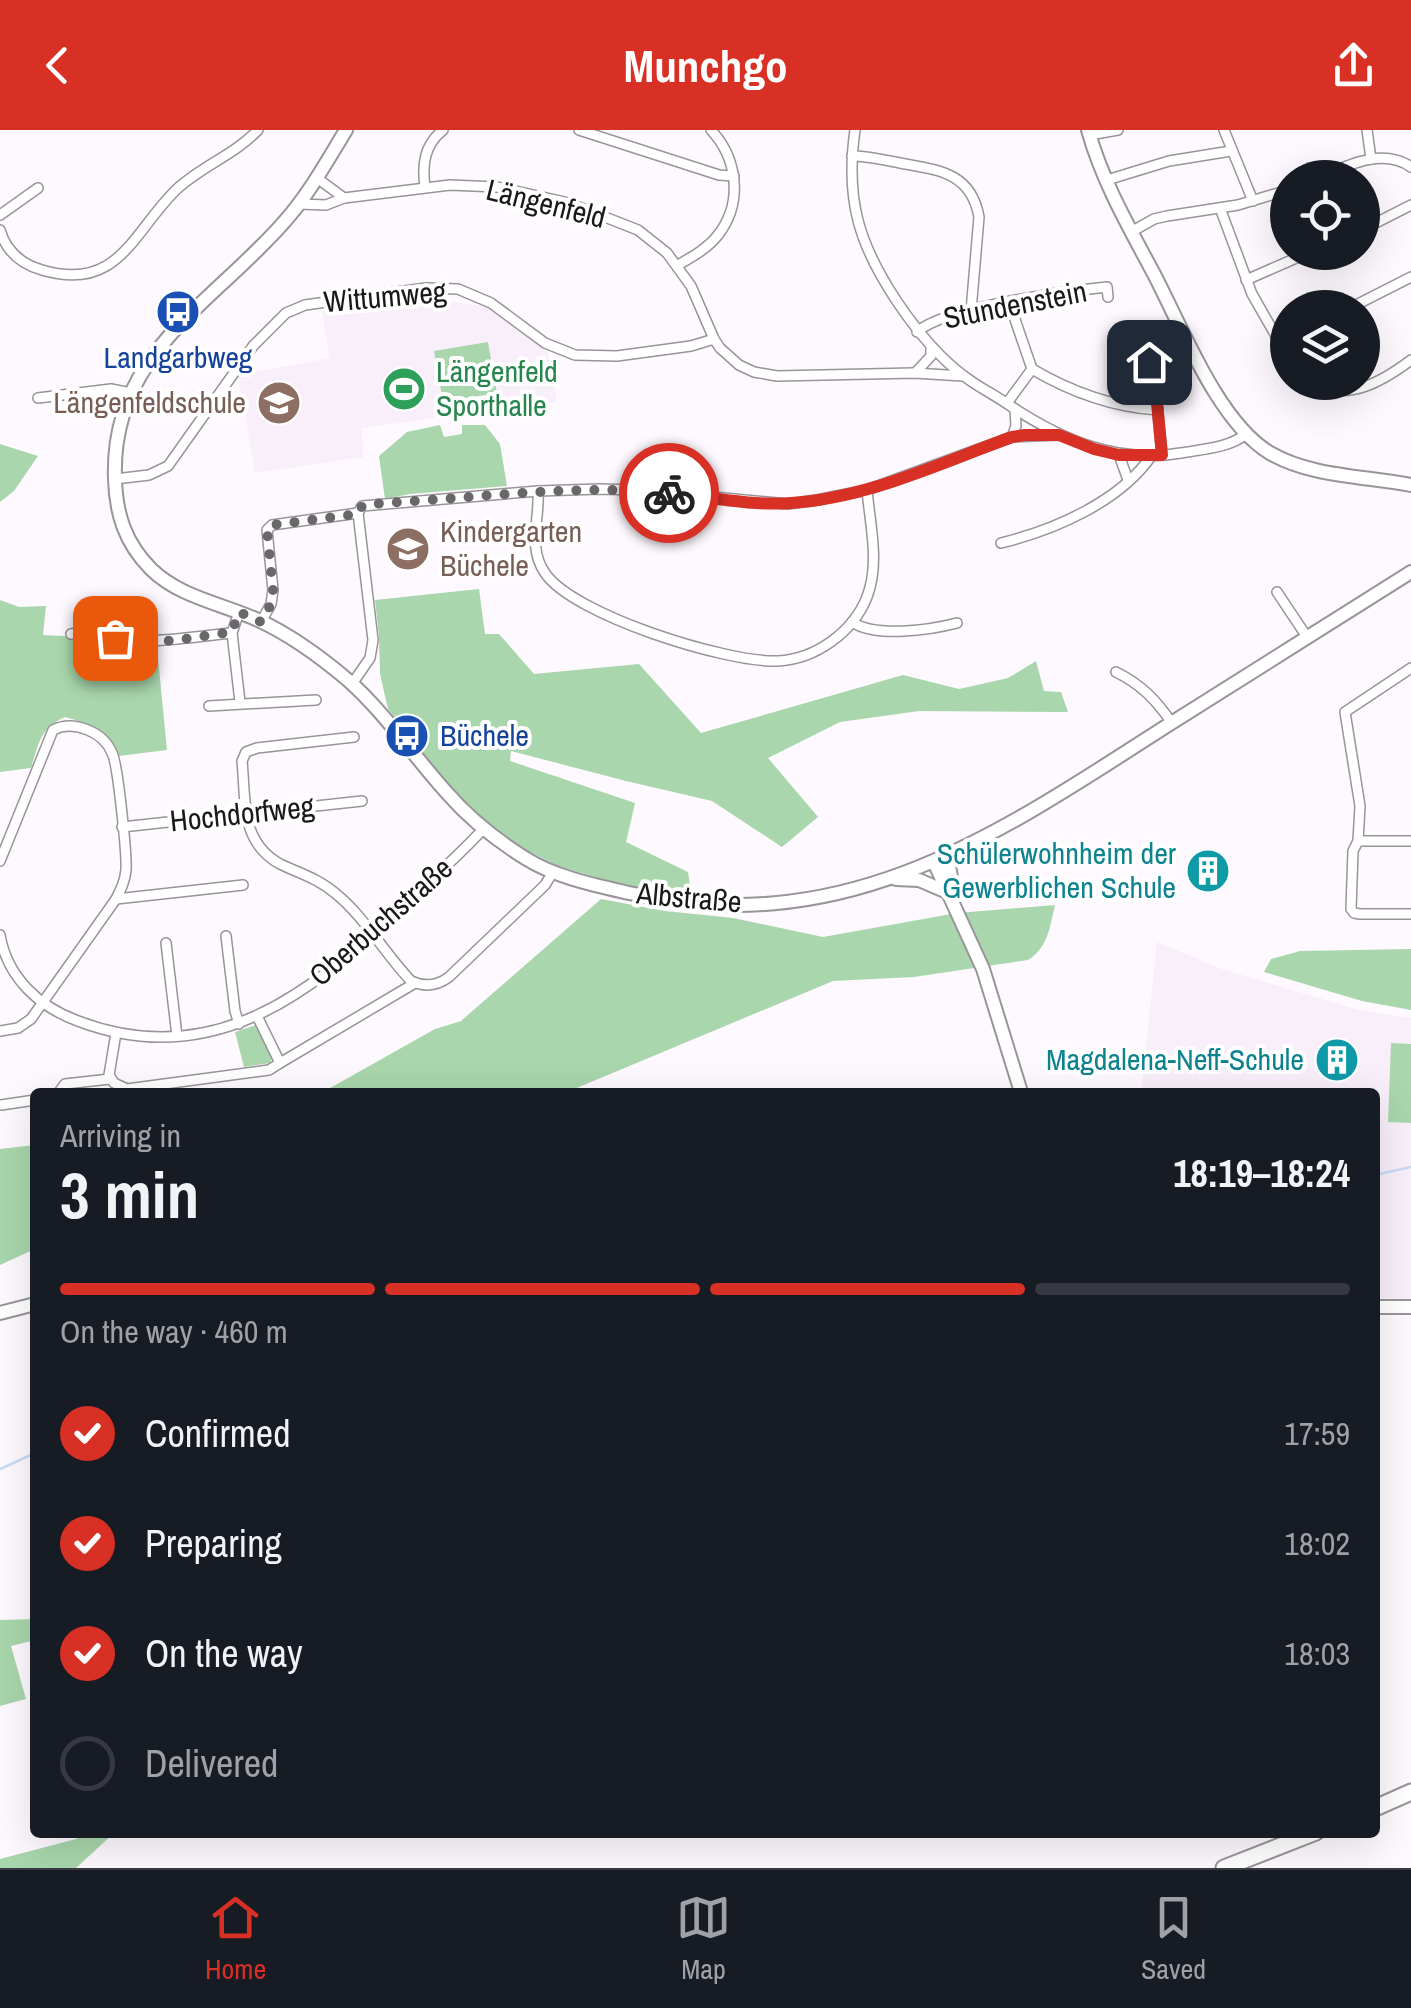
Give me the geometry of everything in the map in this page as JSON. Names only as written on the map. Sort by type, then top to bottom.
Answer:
[{"type":"main road","points":[[1380,1806],[1411,1792]]},
{"type":"main road","points":[[1224,1868],[1301,1838]]},
{"type":"street","points":[[0,230],[17,259],[33,268],[69,275],[90,273],[119,258],[174,192],[258,130]]},
{"type":"street","name":"Albstraße","points":[[346,130],[299,204],[248,261],[183,319],[146,365],[131,392],[118,430],[114,461],[118,511],[124,532],[153,571],[178,588],[239,612],[295,641],[352,684],[452,799],[484,828],[524,857],[554,872],[658,900],[721,905],[816,898],[889,880],[939,860],[1042,804],[1411,572]]},
{"type":"street","points":[[425,188],[428,144],[443,130]]},
{"type":"street","points":[[579,130],[719,175],[734,176]]},
{"type":"street","points":[[678,265],[718,235],[732,207],[734,176],[728,155],[711,130]]},
{"type":"street","points":[[855,130],[854,204],[864,242],[917,332],[963,376],[1059,435],[1119,455],[1157,455],[1228,444],[1246,434]]},
{"type":"street","points":[[1118,130],[1088,133],[1132,232],[1206,376],[1246,434],[1294,464],[1411,485]]},
{"type":"street","points":[[1224,130],[1252,201]]},
{"type":"street","points":[[1367,130],[1372,158]]},
{"type":"street","points":[[1107,180],[1170,161],[1231,151]]},
{"type":"street","points":[[852,156],[940,170],[968,188],[979,217],[971,311]]},
{"type":"street","points":[[1367,160],[1399,159],[1411,167]]},
{"type":"street","points":[[317,178],[344,198]]},
{"type":"street","name":"Längenfeld","points":[[299,204],[326,204],[344,198],[450,185],[497,187],[569,203],[638,230],[667,252],[692,286],[714,339],[728,357],[754,372],[777,376],[963,376]]},
{"type":"street","points":[[0,215],[38,188]]},
{"type":"street","points":[[1132,232],[1167,216],[1270,196]]},
{"type":"street","points":[[1380,220],[1411,204]]},
{"type":"street","points":[[1220,208],[1246,280],[1270,319]]},
{"type":"street","points":[[1246,280],[1270,270]]},
{"type":"street","points":[[1380,293],[1411,277]]},
{"type":"street","name":"Wittumweg","points":[[115,479],[149,475],[168,466],[268,329],[305,305],[426,288],[458,289],[491,303],[545,343],[575,355],[600,358],[691,346],[714,339]]},
{"type":"street","name":"Stundenstein","points":[[917,332],[932,321],[1009,302],[1107,288],[1108,297]]},
{"type":"street","points":[[1009,302],[1032,368],[1093,398],[1158,410]]},
{"type":"street","points":[[1001,543],[1061,524],[1097,505],[1157,455],[1154,372],[1142,346]]},
{"type":"street","points":[[914,373],[931,356],[931,347]]},
{"type":"street","points":[[1380,379],[1411,360]]},
{"type":"street","points":[[1012,437],[1016,426],[1011,406],[1032,368]]},
{"type":"street","points":[[38,398],[111,389],[131,392]]},
{"type":"street","points":[[352,684],[370,658],[373,640],[358,514],[367,505],[538,491],[639,490],[788,504],[868,490],[1012,437],[1059,435]]},
{"type":"street","points":[[1119,455],[1128,480]]},
{"type":"street","points":[[538,491],[536,550],[546,575],[565,591],[635,627],[700,648],[778,660],[809,654],[827,644],[852,622],[868,596],[873,542],[868,490]]},
{"type":"street","points":[[261,622],[271,604],[273,590],[267,530],[272,525],[358,514]]},
{"type":"street","points":[[1277,592],[1308,637]]},
{"type":"street","points":[[239,612],[232,632],[240,702]]},
{"type":"street","points":[[852,622],[869,630],[907,631],[957,623]]},
{"type":"street","points":[[71,634],[90,631],[128,642],[232,632]]},
{"type":"street","points":[[1411,668],[1345,712],[1360,806],[1358,841],[1353,852],[1351,910],[1360,914],[1411,914]]},
{"type":"street","points":[[1116,672],[1155,698],[1172,723]]},
{"type":"street","points":[[209,706],[316,700]]},
{"type":"street","points":[[0,860],[53,730],[73,725],[105,742],[114,759],[126,866],[123,886],[26,1024],[0,1031]]},
{"type":"street","points":[[354,737],[246,752],[242,761],[252,837],[258,848],[280,864],[332,890],[415,983]]},
{"type":"street","name":"Hochdorfweg","points":[[122,827],[362,800]]},
{"type":"street","name":"Oberbuchstraße","points":[[0,935],[10,966],[27,989],[68,1018],[116,1033],[146,1036],[208,1032],[257,1016],[331,971],[484,828]]},
{"type":"street","points":[[1358,841],[1411,840]]},
{"type":"street","points":[[939,860],[947,892],[983,969],[1020,1088]]},
{"type":"street","points":[[939,860],[950,871],[957,913]]},
{"type":"street","points":[[134,1088],[269,1070],[415,983],[438,984],[545,885],[554,872]]},
{"type":"street","points":[[889,880],[919,880],[947,892]]},
{"type":"street","points":[[116,899],[243,885]]},
{"type":"street","points":[[226,936],[239,1024]]},
{"type":"street","points":[[166,943],[177,1036]]},
{"type":"street","points":[[257,1016],[280,1063]]},
{"type":"street","points":[[110,1079],[116,1033]]},
{"type":"street","points":[[62,1088],[65,1084],[110,1079],[125,1088]]},
{"type":"street","points":[[1,1104],[30,1101]]},
{"type":"street","points":[[0,1313],[30,1305]]},
{"type":"street","points":[[1380,1307],[1411,1308]]},
{"type":"shaded area","points":[[395,300],[484,306],[548,351],[557,402],[361,428],[364,457],[255,473],[238,375],[330,358],[322,311]]},
{"type":"shaded area","points":[[1157,942],[1222,969],[1359,1010],[1411,1018],[1411,1299],[1380,1298],[1380,1088],[1141,1088]]},
{"type":"green space","points":[[488,342],[497,393],[443,402],[434,351]]},
{"type":"green space","points":[[440,425],[444,437],[462,434],[462,425],[485,425],[500,444],[507,486],[385,499],[379,456],[407,432]]},
{"type":"green space","points":[[0,444],[38,456],[14,491],[0,502]]},
{"type":"green space","points":[[479,589],[485,634],[499,634],[534,674],[639,664],[701,733],[903,675],[959,689],[1008,678],[1036,661],[1044,691],[1061,692],[1068,712],[919,711],[840,722],[768,758],[818,817],[782,847],[712,801],[511,751],[510,761],[635,803],[626,842],[688,872],[692,900],[635,889],[558,866],[489,825],[456,796],[388,709],[380,674],[375,600]]},
{"type":"green space","points":[[0,600],[19,607],[46,606],[43,635],[83,637],[120,650],[157,648],[167,750],[119,756],[97,730],[65,717],[45,731],[31,768],[0,772]]},
{"type":"green space","points":[[601,899],[733,918],[823,937],[957,913],[1055,905],[1044,943],[1028,960],[914,977],[833,981],[577,1088],[330,1088],[435,1029],[461,1021]]},
{"type":"green space","points":[[1411,949],[1411,1010],[1362,1001],[1264,972],[1271,959],[1300,951]]},
{"type":"green space","points":[[256,1025],[273,1057],[270,1063],[244,1067],[235,1032]]},
{"type":"green space","points":[[1391,1043],[1411,1044],[1411,1123],[1388,1122]]},
{"type":"green space","points":[[30,1146],[30,1251],[0,1265],[0,1149]]},
{"type":"green space","points":[[30,1619],[30,1641],[11,1646],[26,1699],[0,1706],[0,1620]]},
{"type":"green space","points":[[109,1838],[76,1868],[0,1868],[0,1859],[76,1839]]},
{"type":"waterway","points":[[1380,1174],[1411,1167]]},
{"type":"waterway","points":[[0,1469],[30,1455]]},
{"type":"way so far","points":[[115,638],[128,642],[157,641],[232,632],[239,612],[261,622],[271,604],[273,590],[267,544],[267,530],[272,525],[358,514],[362,506],[383,503],[565,489],[669,493]]},
{"type":"place","name":"Landgarbweg","points":[[178,312]]},
{"type":"place","name":"Längenfeld Sporthalle","points":[[404,389]]},
{"type":"place","name":"Längenfeldschule","points":[[279,403]]},
{"type":"place","name":"Kindergarten Büchele","points":[[408,549]]},
{"type":"place","name":"Büchele","points":[[407,736]]},
{"type":"place","name":"Schülerwohnheim der Gewerblichen Schule","points":[[1208,871]]},
{"type":"place","name":"Magdalena-Neff-Schule","points":[[1337,1060]]},
{"type":"route","points":[[669,493],[788,504],[818,500],[868,490],[1025,435],[1059,435],[1119,455],[1162,455],[1154,372],[1149,362]]}]
